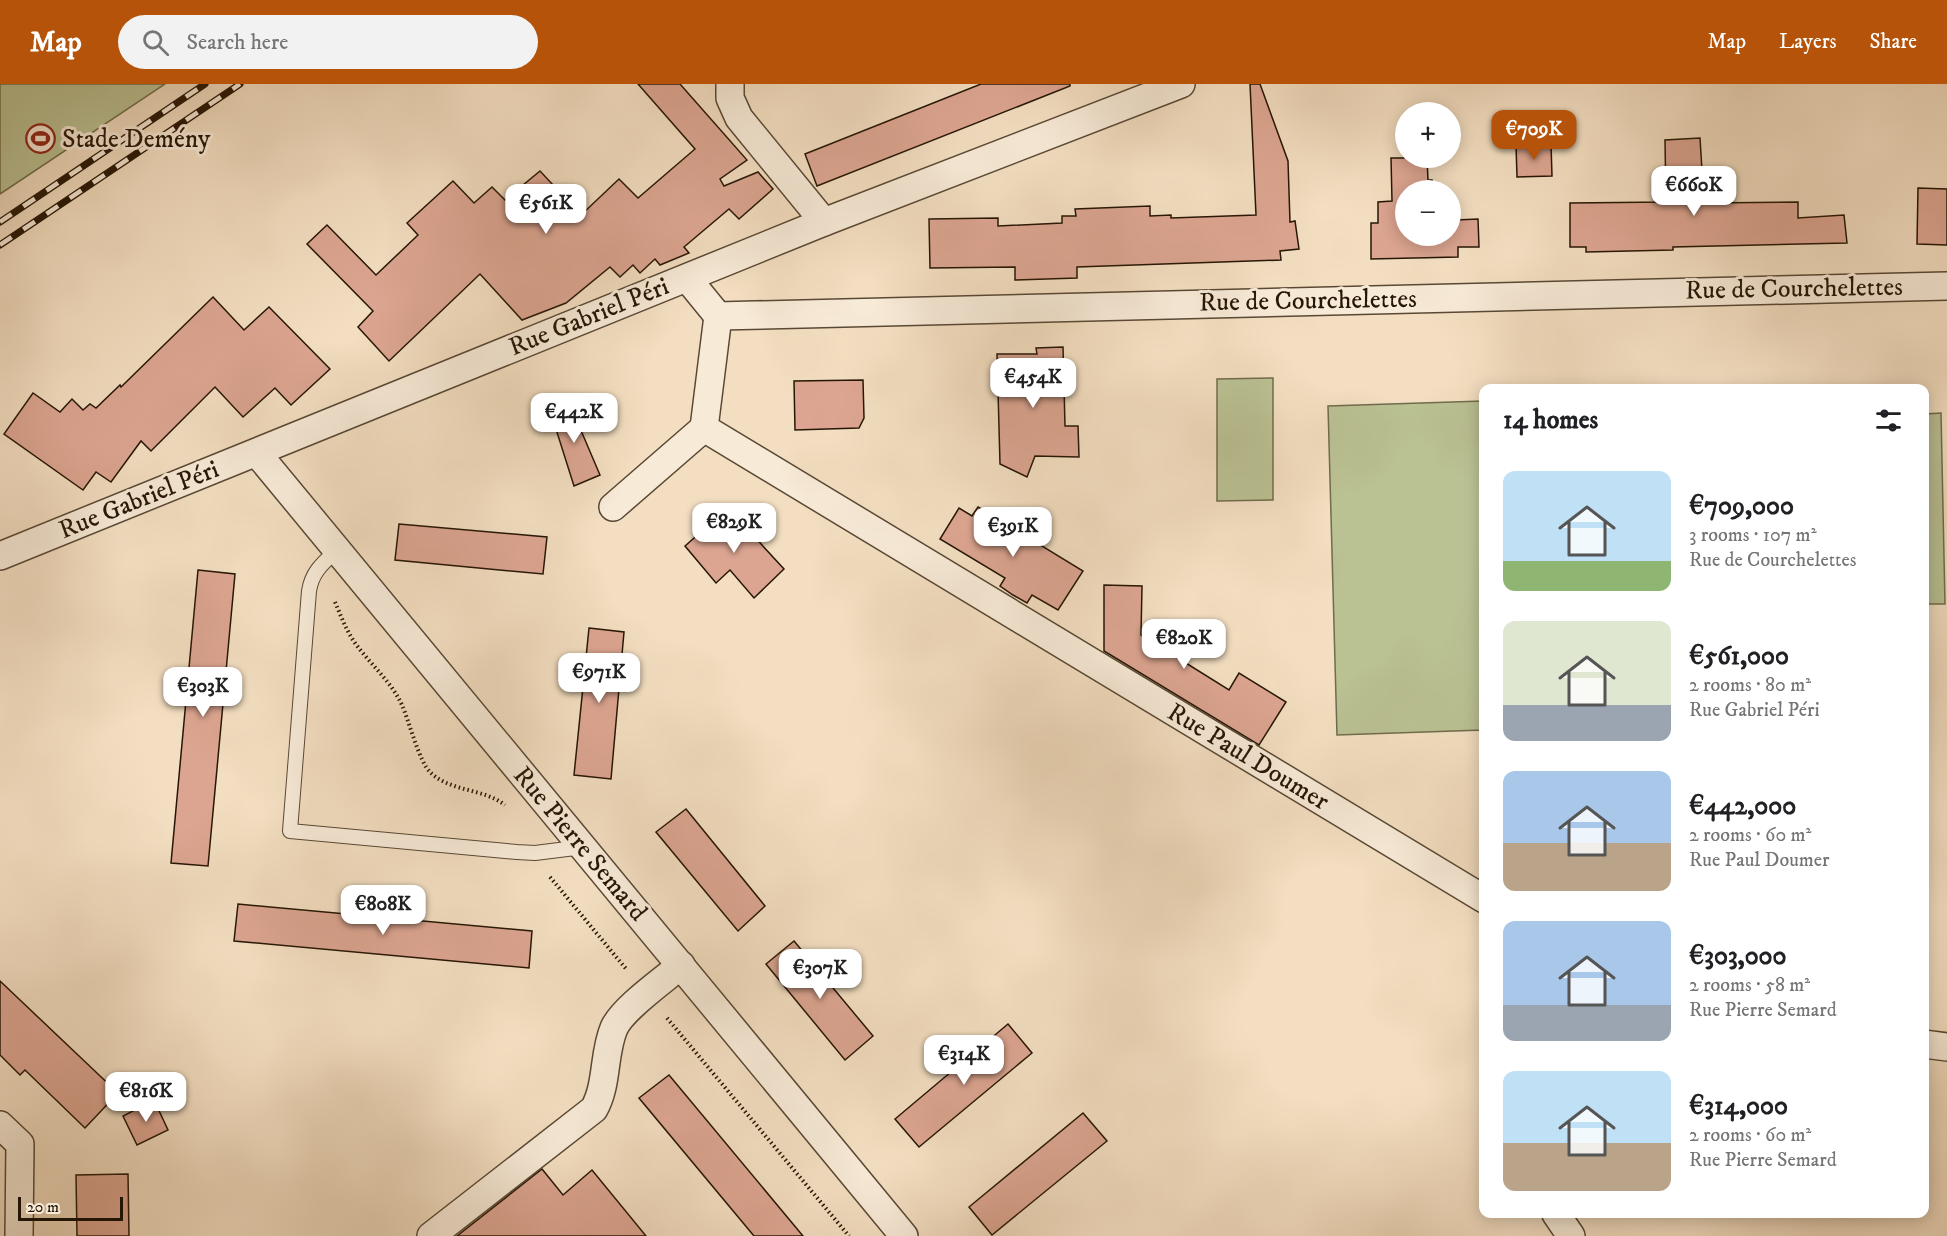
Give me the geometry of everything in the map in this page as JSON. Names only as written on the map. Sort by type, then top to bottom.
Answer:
[{"type":"street","points":[[730,84],[730,98],[739,118],[824,222]]},
{"type":"street","name":"Rue Gabriel Péri","points":[[0,556],[824,222],[1181,84]]},
{"type":"street","points":[[614,507],[704,428],[718,315],[687,278]]},
{"type":"street","name":"Rue de Courchelettes","points":[[718,315],[1947,286]]},
{"type":"street","name":"Rue Paul Doumer","points":[[704,428],[1479,896]]},
{"type":"street","name":"Rue Pierre Semard","points":[[256,453],[904,1236]]},
{"type":"street","points":[[431,1236],[594,1108],[601,1096],[614,1028],[623,1015],[681,965]]},
{"type":"street","points":[[1929,1045],[1947,1047]]},
{"type":"street","points":[[0,1125],[20,1144],[19,1236]]},
{"type":"street","points":[[1559,1218],[1571,1236]]},
{"type":"lane","points":[[336,551],[316,569],[309,591],[290,831],[535,853],[583,847]]},
{"type":"green space","name":"Stade Demény","points":[[0,84],[165,84],[0,194]]},
{"type":"green space","points":[[1273,378],[1273,500],[1217,501],[1217,379]]},
{"type":"green space","points":[[1479,401],[1479,730],[1337,735],[1328,406]]},
{"type":"green space","points":[[1941,413],[1945,604],[1929,604],[1929,414]]},
{"type":"building","points":[[638,84],[680,84],[747,160],[720,179],[724,186],[758,172],[773,189],[739,219],[729,209],[684,247],[689,253],[660,265],[655,259],[640,273],[633,265],[620,277],[610,267],[566,303],[522,320],[480,274],[389,361],[358,327],[373,311],[307,244],[327,225],[376,275],[418,235],[407,223],[453,181],[474,203],[492,187],[505,200],[540,171],[581,215],[619,179],[638,198],[695,149]]},
{"type":"building","points":[[981,84],[1070,84],[1070,86],[817,186],[805,154]]},
{"type":"building","points":[[1250,84],[1260,84],[1288,161],[1290,222],[1295,221],[1299,249],[1280,251],[1281,260],[1077,267],[1077,278],[1015,280],[1015,267],[930,268],[929,219],[998,218],[998,226],[1062,223],[1062,216],[1076,216],[1075,209],[1150,206],[1150,216],[1171,215],[1171,218],[1256,215]]},
{"type":"building","points":[[1700,138],[1704,203],[1798,202],[1798,218],[1844,215],[1847,243],[1673,247],[1673,250],[1586,252],[1586,247],[1570,247],[1570,203],[1666,202],[1665,140]]},
{"type":"building","points":[[1551,144],[1552,176],[1517,177],[1516,145]]},
{"type":"building","points":[[1391,158],[1395,158],[1395,168],[1427,168],[1428,180],[1395,180],[1395,246],[1461,246],[1461,220],[1478,219],[1479,247],[1458,247],[1458,257],[1371,259],[1371,223],[1378,223],[1378,202],[1392,201]]},
{"type":"building","points":[[1918,188],[1947,189],[1947,245],[1917,244]]},
{"type":"building","points":[[213,297],[244,330],[269,307],[330,369],[291,405],[275,388],[243,417],[215,387],[151,451],[141,441],[111,482],[96,472],[83,490],[4,434],[33,393],[60,412],[72,399],[83,410],[90,404],[96,408],[120,385],[121,387]]},
{"type":"building","points":[[1063,347],[1065,426],[1078,426],[1079,457],[1035,456],[1027,477],[1000,464],[997,354],[1037,354],[1036,348]]},
{"type":"building","points":[[863,380],[864,418],[859,428],[795,430],[794,381]]},
{"type":"building","points":[[568,400],[600,475],[574,486],[549,407]]},
{"type":"building","points":[[978,507],[1083,571],[1058,610],[1032,595],[1027,603],[1013,595],[1000,586],[1005,578],[940,539],[959,508],[972,516]]},
{"type":"building","points":[[728,508],[784,569],[754,598],[730,570],[716,583],[685,546]]},
{"type":"building","points":[[399,524],[547,537],[543,574],[395,560]]},
{"type":"building","points":[[198,570],[235,574],[208,866],[171,863]]},
{"type":"building","points":[[1104,585],[1142,586],[1141,635],[1229,690],[1239,673],[1286,702],[1259,745],[1104,651]]},
{"type":"building","points":[[589,628],[624,632],[611,779],[574,775]]},
{"type":"building","points":[[686,809],[765,906],[738,931],[656,832]]},
{"type":"building","points":[[238,904],[532,931],[529,968],[234,941]]},
{"type":"building","points":[[794,941],[873,1036],[845,1060],[766,964]]},
{"type":"building","points":[[0,981],[118,1093],[85,1128],[25,1070],[20,1075],[0,1055]]},
{"type":"building","points":[[1008,1024],[1032,1053],[919,1147],[895,1119]]},
{"type":"building","points":[[669,1075],[803,1236],[754,1236],[639,1098]]},
{"type":"building","points":[[154,1100],[168,1130],[137,1145],[123,1116]]},
{"type":"building","points":[[1083,1113],[1107,1141],[992,1235],[969,1207]]},
{"type":"building","points":[[542,1169],[563,1195],[592,1170],[646,1236],[457,1236]]},
{"type":"building","points":[[128,1174],[129,1236],[77,1236],[76,1175]]},
{"type":"railway","points":[[0,222],[205,84]]},
{"type":"railway","points":[[0,245],[240,84]]},
{"type":"place","name":"Stade Demény","points":[[41,139]]}]
